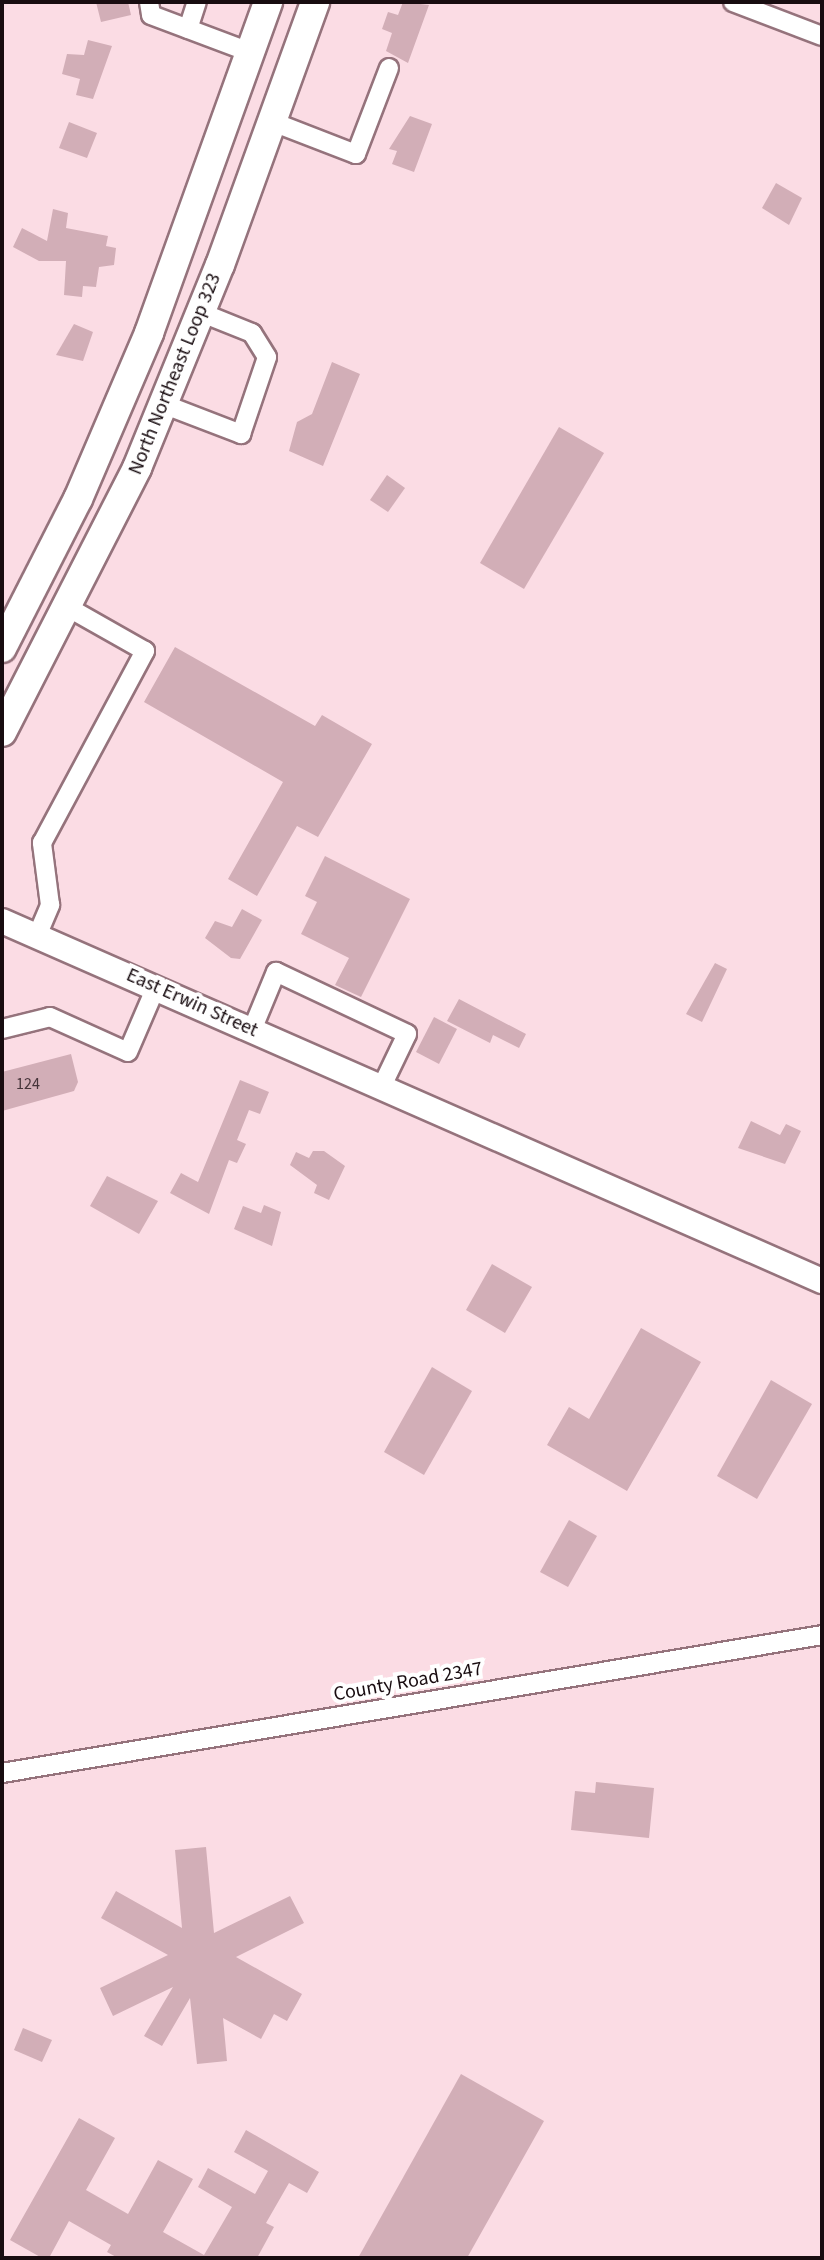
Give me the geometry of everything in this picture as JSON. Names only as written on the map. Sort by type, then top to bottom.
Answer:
[{"type":"highway","name":"North Northeast Loop 323","points":[[2,648],[78,499],[149,333],[268,2]]},
{"type":"highway","name":"North Northeast Loop 323","points":[[2,732],[69,608],[163,404],[202,313],[315,2]]},
{"type":"main road","name":"East Erwin Street","points":[[2,921],[822,1281]]},
{"type":"street","points":[[149,2],[151,15],[252,53]]},
{"type":"street","points":[[188,29],[197,2]]},
{"type":"street","points":[[733,2],[822,36]]},
{"type":"street","points":[[273,122],[356,154],[389,68]]},
{"type":"street","points":[[163,404],[241,434],[267,357],[252,333],[202,313]]},
{"type":"street","points":[[37,936],[50,905],[42,843],[145,651],[69,608]]},
{"type":"street","points":[[252,1030],[276,972],[407,1034],[381,1088]]},
{"type":"street","points":[[2,1029],[50,1017],[128,1052],[156,987]]},
{"type":"street","name":"County Road 2347","points":[[2,1773],[822,1635]]},
{"type":"building","points":[[96,2],[128,2],[131,15],[101,22]]},
{"type":"building","points":[[403,2],[429,5],[408,63],[386,51],[392,33],[382,29],[388,12],[398,15]]},
{"type":"building","points":[[88,40],[112,46],[93,99],[76,95],[80,79],[62,74],[67,54],[84,55]]},
{"type":"building","points":[[410,116],[432,124],[414,172],[392,164],[397,151],[389,149]]},
{"type":"building","points":[[69,122],[97,133],[87,158],[59,148]]},
{"type":"building","points":[[776,183],[802,198],[789,225],[762,208]]},
{"type":"building","points":[[53,209],[68,213],[66,228],[108,236],[106,246],[116,248],[114,265],[99,267],[96,287],[83,286],[82,297],[64,295],[66,261],[39,261],[13,247],[22,228],[47,241]]},
{"type":"building","points":[[74,324],[93,332],[83,361],[56,355]]},
{"type":"building","points":[[332,362],[360,374],[323,466],[289,451],[297,422],[312,414]]},
{"type":"building","points":[[559,427],[604,453],[524,589],[480,563]]},
{"type":"building","points":[[387,475],[405,488],[388,512],[370,500]]},
{"type":"building","points":[[175,647],[315,726],[322,715],[372,744],[318,837],[297,826],[257,896],[228,879],[283,782],[144,702]]},
{"type":"building","points":[[325,856],[410,899],[361,997],[335,985],[349,958],[301,934],[317,902],[305,896]]},
{"type":"building","points":[[242,909],[262,920],[240,959],[231,958],[205,938],[215,921],[232,927]]},
{"type":"building","points":[[715,963],[727,969],[702,1022],[686,1014]]},
{"type":"building","points":[[459,999],[526,1034],[519,1048],[493,1035],[490,1043],[447,1021]]},
{"type":"building","points":[[434,1017],[457,1029],[439,1064],[416,1052]]},
{"type":"building","points":[[71,1054],[78,1082],[74,1091],[2,1111],[2,1072]]},
{"type":"building","points":[[240,1080],[269,1092],[260,1114],[249,1110],[237,1140],[246,1144],[237,1163],[229,1160],[209,1214],[170,1193],[181,1173],[198,1182]]},
{"type":"building","points":[[751,1121],[780,1135],[786,1124],[801,1131],[785,1164],[738,1148]]},
{"type":"building","points":[[313,1151],[324,1151],[345,1166],[329,1200],[314,1193],[317,1185],[290,1165],[296,1152],[309,1158]]},
{"type":"building","points":[[107,1176],[158,1201],[139,1234],[90,1206]]},
{"type":"building","points":[[264,1205],[281,1212],[272,1246],[234,1229],[243,1206],[261,1213]]},
{"type":"building","points":[[492,1264],[532,1287],[505,1333],[466,1310]]},
{"type":"building","points":[[641,1328],[701,1362],[627,1491],[547,1445],[569,1407],[589,1419]]},
{"type":"building","points":[[432,1367],[472,1391],[424,1475],[384,1452]]},
{"type":"building","points":[[771,1380],[812,1404],[757,1499],[717,1476]]},
{"type":"building","points":[[569,1520],[597,1536],[568,1587],[540,1572]]},
{"type":"building","points":[[596,1782],[654,1788],[649,1838],[571,1830],[575,1791],[595,1793]]},
{"type":"building","points":[[206,1847],[214,1933],[290,1896],[304,1923],[236,1957],[302,1994],[287,2021],[274,2014],[261,2039],[223,2018],[227,2061],[197,2064],[190,1998],[162,2046],[144,2036],[173,1987],[113,2016],[100,1988],[168,1955],[101,1918],[116,1891],[182,1928],[175,1850]]},
{"type":"building","points":[[23,2028],[52,2040],[42,2062],[14,2050]]},
{"type":"building","points":[[461,2074],[544,2121],[467,2258],[358,2258]]},
{"type":"building","points":[[79,2118],[115,2138],[86,2190],[128,2214],[158,2160],[193,2179],[163,2232],[204,2255],[232,2207],[198,2187],[208,2168],[255,2194],[268,2171],[234,2152],[246,2130],[319,2172],[307,2193],[289,2183],[266,2223],[274,2227],[257,2258],[118,2258],[107,2252],[111,2245],[69,2221],[49,2258],[42,2258],[10,2240]]}]
